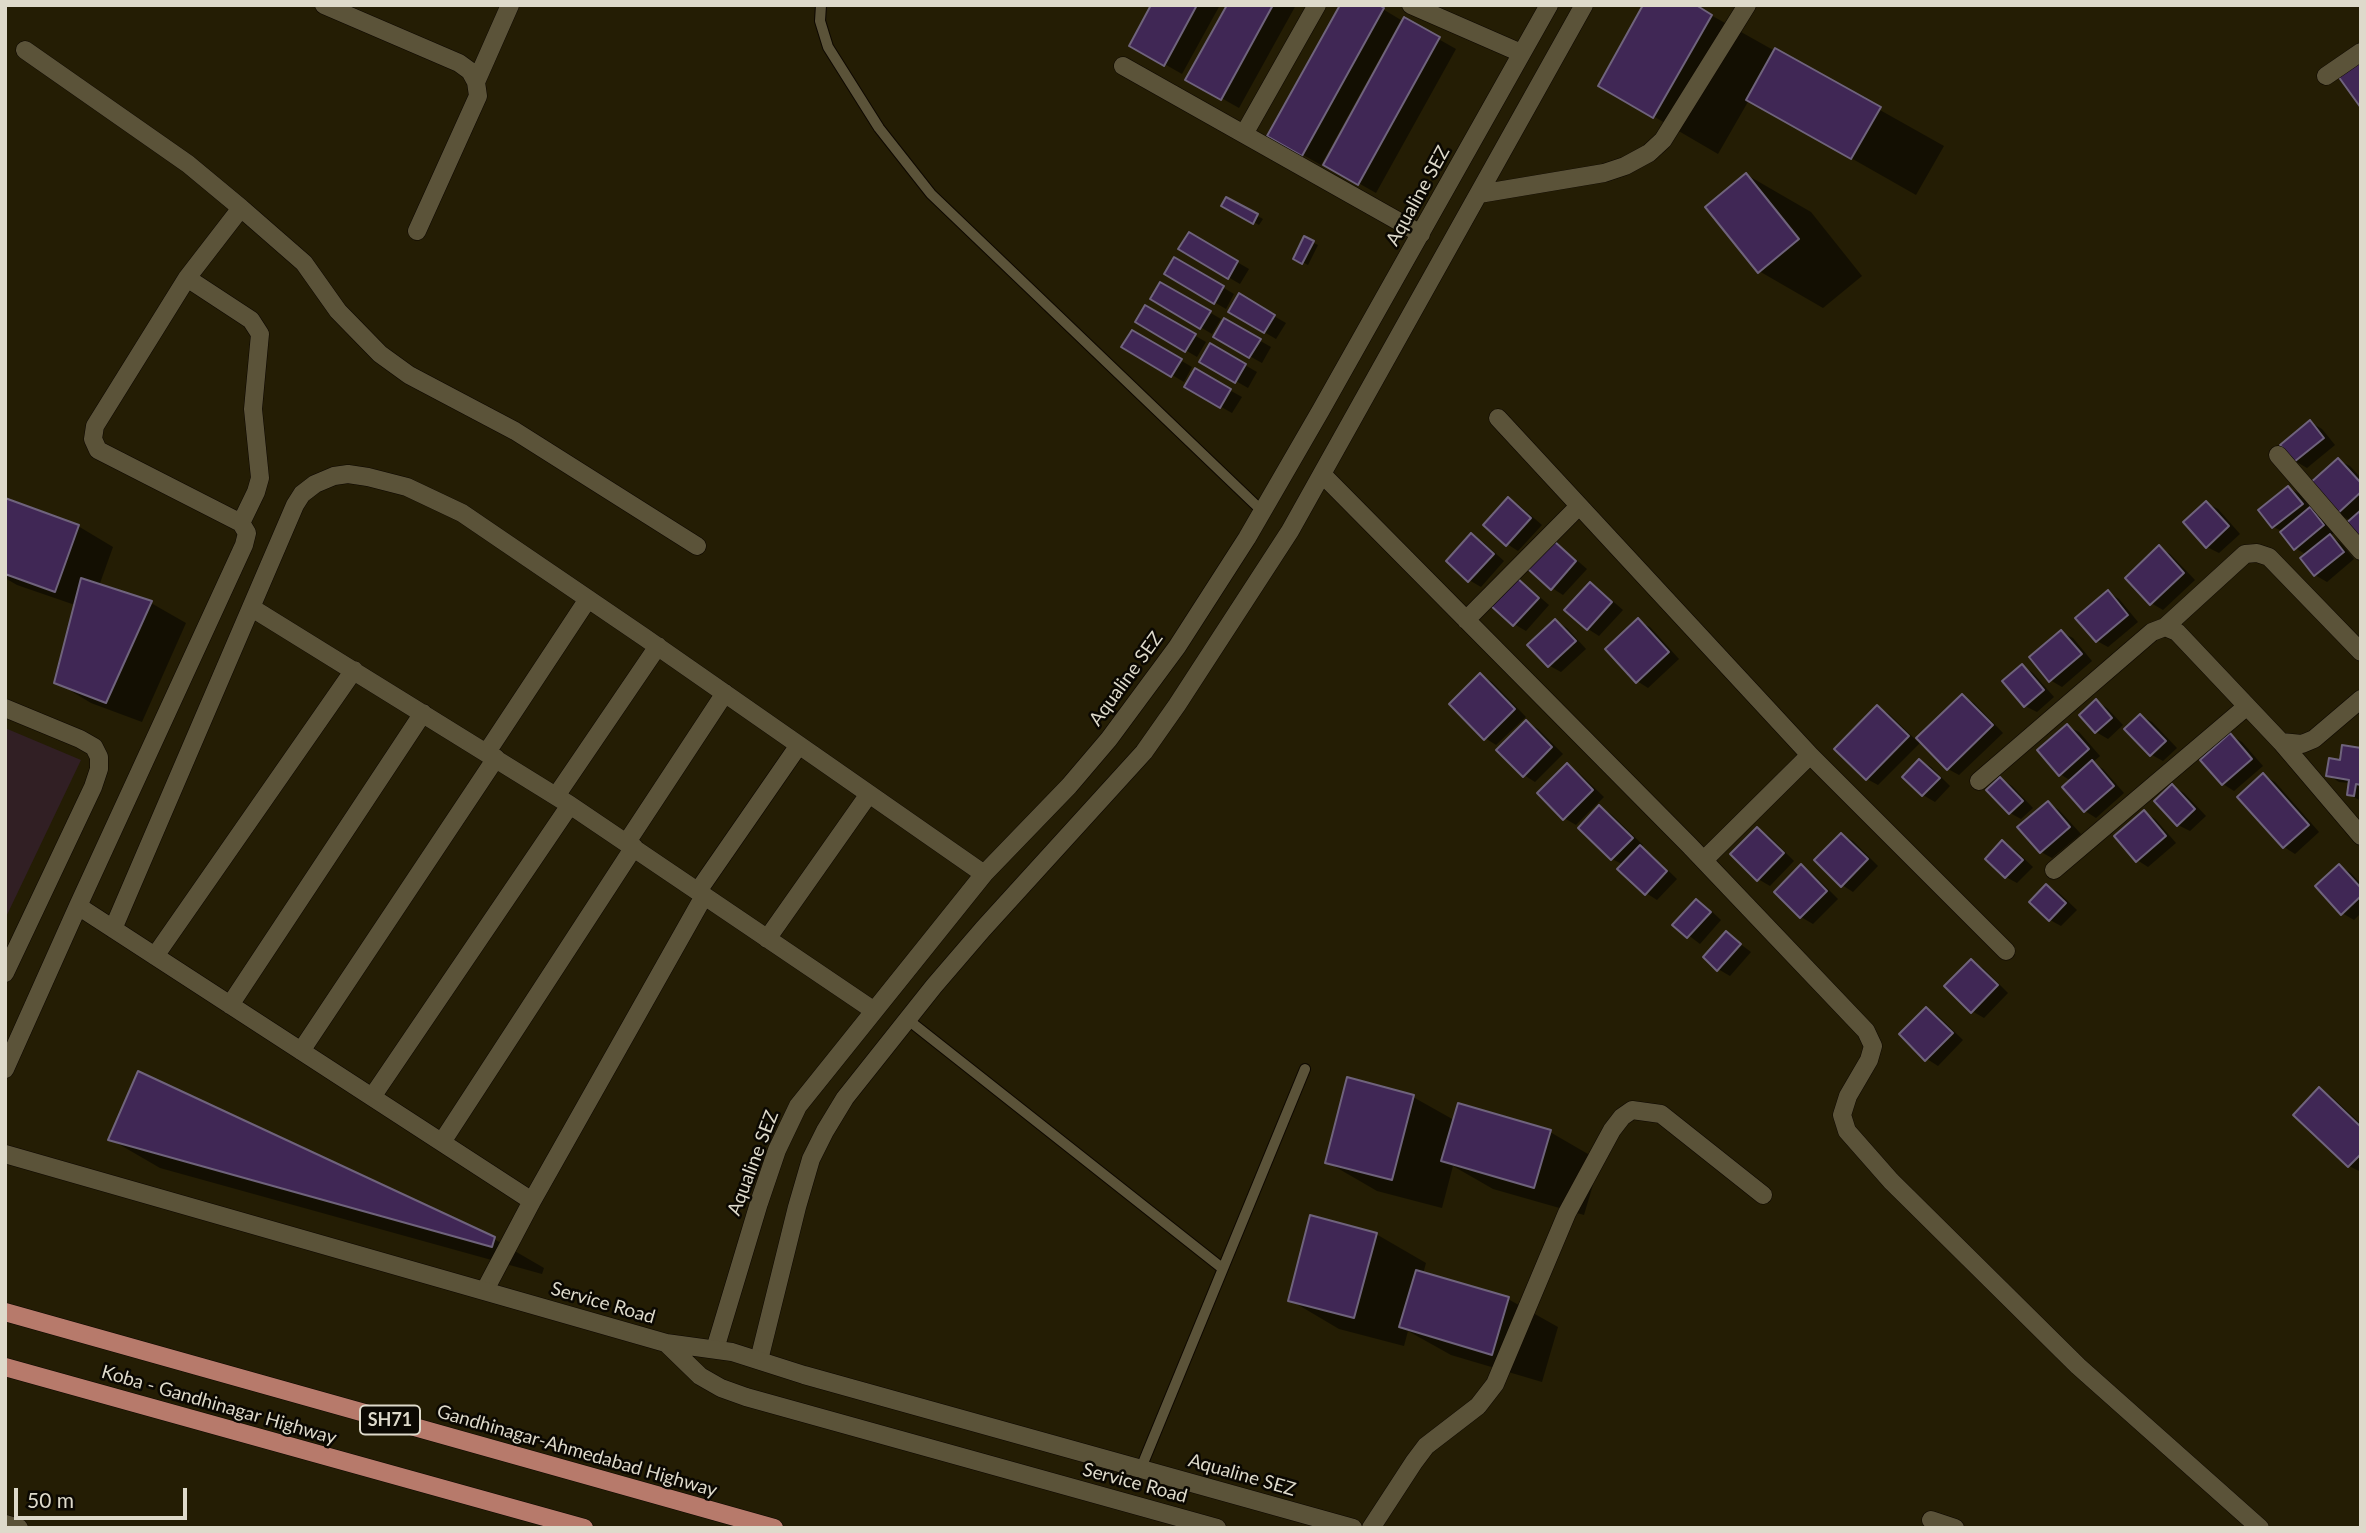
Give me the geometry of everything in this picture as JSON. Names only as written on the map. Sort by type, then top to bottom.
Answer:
[{"type":"main road","name":"Gandhinagar-Ahmedabad Highway","points":[[5,1312],[774,1528]]},
{"type":"main road","name":"Koba - Gandhinagar Highway","points":[[5,1367],[584,1528]]},
{"type":"street","points":[[324,5],[459,63],[470,71],[476,82],[478,96],[417,231]]},
{"type":"street","points":[[476,82],[510,5]]},
{"type":"street","points":[[1244,134],[1317,5]]},
{"type":"street","points":[[1411,5],[1521,53]]},
{"type":"street","name":"Aqualine SEZ","points":[[715,1349],[739,1264],[777,1150],[798,1106],[984,874],[1069,786],[1109,739],[1177,647],[1262,511],[1549,5]]},
{"type":"street","points":[[759,1360],[811,1159],[845,1098],[983,929],[1144,752],[1177,705],[1283,542],[1584,5]]},
{"type":"street","points":[[1479,194],[1604,173],[1625,166],[1649,153],[1663,141],[1747,5]]},
{"type":"street","points":[[25,50],[188,164],[242,208],[304,263],[338,311],[380,354],[409,375],[515,431],[697,546]]},
{"type":"street","points":[[2326,76],[2361,52]]},
{"type":"street","points":[[1124,66],[1421,234]]},
{"type":"street","points":[[5,1069],[244,545],[247,533],[241,523],[98,450],[93,439],[95,426],[187,278],[242,208]]},
{"type":"street","points":[[187,278],[251,320],[260,334],[253,409],[260,478],[241,523]]},
{"type":"street","points":[[1498,418],[1810,755],[2006,951]]},
{"type":"street","points":[[2278,455],[2361,551]]},
{"type":"street","points":[[113,929],[295,505],[302,494],[315,484],[334,476],[348,474],[407,487],[462,513],[984,874]]},
{"type":"street","points":[[1322,474],[1704,860],[1866,1031],[1873,1046],[1869,1060],[1848,1096],[1842,1115],[1847,1130],[1891,1181],[2078,1366],[2260,1528]]},
{"type":"street","points":[[1466,620],[1579,506]]},
{"type":"street","points":[[1979,781],[2152,632],[2165,627],[2245,554],[2257,552],[2269,557],[2361,652]]},
{"type":"street","points":[[301,1051],[588,598]]},
{"type":"street","points":[[252,608],[563,800],[873,1010]]},
{"type":"street","points":[[2165,627],[2177,632],[2281,742],[2361,836]]},
{"type":"street","points":[[372,1097],[563,800],[658,646]]},
{"type":"street","points":[[155,956],[354,670]]},
{"type":"street","points":[[442,1142],[725,694]]},
{"type":"street","points":[[2281,742],[2302,744],[2314,740],[2361,699]]},
{"type":"street","points":[[2054,870],[2246,707]]},
{"type":"street","points":[[5,708],[94,747],[99,757],[99,769],[5,973]]},
{"type":"street","points":[[230,1005],[423,713]]},
{"type":"street","points":[[485,1290],[701,893],[799,745]]},
{"type":"street","points":[[1704,860],[1810,755]]},
{"type":"street","points":[[767,939],[869,794]]},
{"type":"street","points":[[78,906],[532,1201]]},
{"type":"street","points":[[1371,1528],[1426,1446],[1478,1406],[1495,1384],[1567,1213],[1612,1130],[1622,1117],[1632,1110],[1661,1114],[1763,1195]]},
{"type":"street","name":"Service Road","points":[[5,1154],[666,1343],[700,1376],[721,1388],[746,1397],[1217,1528]]},
{"type":"street","name":"Aqualine SEZ","points":[[666,1343],[715,1349],[759,1360],[804,1375],[1353,1528]]},
{"type":"street","points":[[1931,1520],[1955,1528]]},
{"type":"street","points":[[5,1524],[19,1528]]},
{"type":"lane","points":[[821,5],[820,21],[828,47],[879,128],[931,194],[1262,511]]},
{"type":"lane","points":[[907,1019],[1223,1268]]},
{"type":"lane","points":[[1141,1468],[1305,1069]]},
{"type":"shaded area","points":[[5,728],[81,760],[5,919]]},
{"type":"building","points":[[1151,5],[1197,5],[1164,66],[1129,46]]},
{"type":"building","points":[[1227,5],[1273,5],[1221,100],[1185,80]]},
{"type":"building","points":[[1340,5],[1379,5],[1384,8],[1302,156],[1267,136]]},
{"type":"building","points":[[1643,5],[1696,5],[1712,15],[1653,118],[1598,86]]},
{"type":"building","points":[[1404,17],[1440,37],[1358,185],[1323,165]]},
{"type":"building","points":[[1775,48],[1881,107],[1851,159],[1746,100]]},
{"type":"building","points":[[2359,61],[2361,64],[2361,108],[2338,76]]},
{"type":"building","points":[[1746,173],[1799,239],[1758,273],[1705,207]]},
{"type":"building","points":[[1226,197],[1258,214],[1253,224],[1221,206]]},
{"type":"building","points":[[1189,232],[1238,261],[1228,279],[1178,249]]},
{"type":"building","points":[[1304,236],[1314,241],[1302,264],[1293,259]]},
{"type":"building","points":[[1174,257],[1224,286],[1214,304],[1164,274]]},
{"type":"building","points":[[1160,282],[1211,311],[1200,329],[1150,299]]},
{"type":"building","points":[[1239,293],[1275,315],[1264,333],[1228,312]]},
{"type":"building","points":[[1145,305],[1196,334],[1185,352],[1135,322]]},
{"type":"building","points":[[1224,318],[1261,339],[1249,358],[1213,337]]},
{"type":"building","points":[[1132,330],[1182,359],[1171,377],[1121,347]]},
{"type":"building","points":[[1210,343],[1246,364],[1235,383],[1199,362]]},
{"type":"building","points":[[1195,368],[1231,389],[1220,408],[1184,387]]},
{"type":"building","points":[[2310,420],[2324,438],[2294,462],[2280,445]]},
{"type":"building","points":[[2338,458],[2361,483],[2361,492],[2336,515],[2309,484]]},
{"type":"building","points":[[2288,486],[2303,504],[2272,528],[2258,510]]},
{"type":"building","points":[[1508,497],[1531,518],[1506,546],[1483,525]]},
{"type":"building","points":[[5,498],[79,525],[55,592],[5,574]]},
{"type":"building","points":[[2206,501],[2229,526],[2206,548],[2183,522]]},
{"type":"building","points":[[2310,507],[2324,525],[2294,550],[2280,532]]},
{"type":"building","points":[[2361,510],[2361,544],[2344,525]]},
{"type":"building","points":[[1471,533],[1494,554],[1468,582],[1446,561]]},
{"type":"building","points":[[2330,534],[2344,552],[2314,576],[2300,558]]},
{"type":"building","points":[[1554,541],[1576,561],[1551,590],[1528,569]]},
{"type":"building","points":[[2159,545],[2184,573],[2150,605],[2125,578]]},
{"type":"building","points":[[1516,577],[1539,598],[1513,626],[1490,605]]},
{"type":"building","points":[[81,578],[152,601],[106,703],[54,683]]},
{"type":"building","points":[[1590,582],[1612,602],[1587,630],[1564,610]]},
{"type":"building","points":[[2108,590],[2128,615],[2096,642],[2075,618]]},
{"type":"building","points":[[1638,618],[1669,652],[1636,683],[1605,649]]},
{"type":"building","points":[[1555,619],[1576,641],[1548,667],[1527,645]]},
{"type":"building","points":[[2061,630],[2082,654],[2049,682],[2029,657]]},
{"type":"building","points":[[2022,664],[2044,690],[2024,707],[2002,681]]},
{"type":"building","points":[[1480,673],[1515,709],[1484,740],[1449,704]]},
{"type":"building","points":[[1962,694],[1993,725],[1947,770],[1916,738]]},
{"type":"building","points":[[2096,699],[2112,718],[2095,733],[2079,715]]},
{"type":"building","points":[[1877,705],[1909,736],[1866,780],[1834,749]]},
{"type":"building","points":[[2140,714],[2166,741],[2150,756],[2124,729]]},
{"type":"building","points":[[1526,720],[1552,747],[1523,777],[1496,750]]},
{"type":"building","points":[[2067,724],[2089,749],[2059,776],[2037,750]]},
{"type":"building","points":[[2230,733],[2252,759],[2222,785],[2200,760]]},
{"type":"building","points":[[2342,745],[2361,748],[2361,785],[2356,784],[2354,796],[2347,795],[2349,780],[2326,776],[2329,758],[2340,760]]},
{"type":"building","points":[[1919,759],[1940,778],[1922,796],[1902,777]]},
{"type":"building","points":[[2092,760],[2114,786],[2084,812],[2062,787]]},
{"type":"building","points":[[1567,763],[1593,790],[1563,820],[1537,793]]},
{"type":"building","points":[[2263,773],[2309,825],[2283,848],[2237,797]]},
{"type":"building","points":[[2000,777],[2023,801],[2009,814],[1986,790]]},
{"type":"building","points":[[2172,784],[2195,809],[2177,826],[2154,801]]},
{"type":"building","points":[[2048,801],[2070,827],[2040,853],[2017,827]]},
{"type":"building","points":[[1599,805],[1633,838],[1611,860],[1578,828]]},
{"type":"building","points":[[2144,810],[2166,836],[2136,862],[2114,836]]},
{"type":"building","points":[[1757,827],[1784,853],[1757,881],[1730,854]]},
{"type":"building","points":[[1841,833],[1868,859],[1841,887],[1814,860]]},
{"type":"building","points":[[2002,840],[2023,860],[2005,878],[1985,859]]},
{"type":"building","points":[[1640,845],[1667,871],[1645,895],[1617,869]]},
{"type":"building","points":[[1801,864],[1827,891],[1800,918],[1774,892]]},
{"type":"building","points":[[2339,864],[2361,888],[2361,896],[2341,915],[2315,886]]},
{"type":"building","points":[[2046,884],[2066,903],[2049,921],[2029,902]]},
{"type":"building","points":[[1696,899],[1711,912],[1687,938],[1672,925]]},
{"type":"building","points":[[1726,931],[1741,944],[1717,971],[1703,957]]},
{"type":"building","points":[[1971,959],[1998,985],[1971,1013],[1944,986]]},
{"type":"building","points":[[1926,1007],[1953,1033],[1925,1061],[1899,1034]]},
{"type":"building","points":[[138,1071],[495,1237],[492,1247],[108,1140]]},
{"type":"building","points":[[1347,1077],[1414,1095],[1392,1180],[1325,1163]]},
{"type":"building","points":[[2319,1087],[2361,1127],[2361,1154],[2348,1167],[2293,1115]]},
{"type":"building","points":[[1458,1103],[1551,1130],[1534,1188],[1441,1161]]},
{"type":"building","points":[[1310,1215],[1377,1233],[1354,1318],[1288,1301]]},
{"type":"building","points":[[1416,1270],[1509,1297],[1492,1355],[1399,1327]]}]
